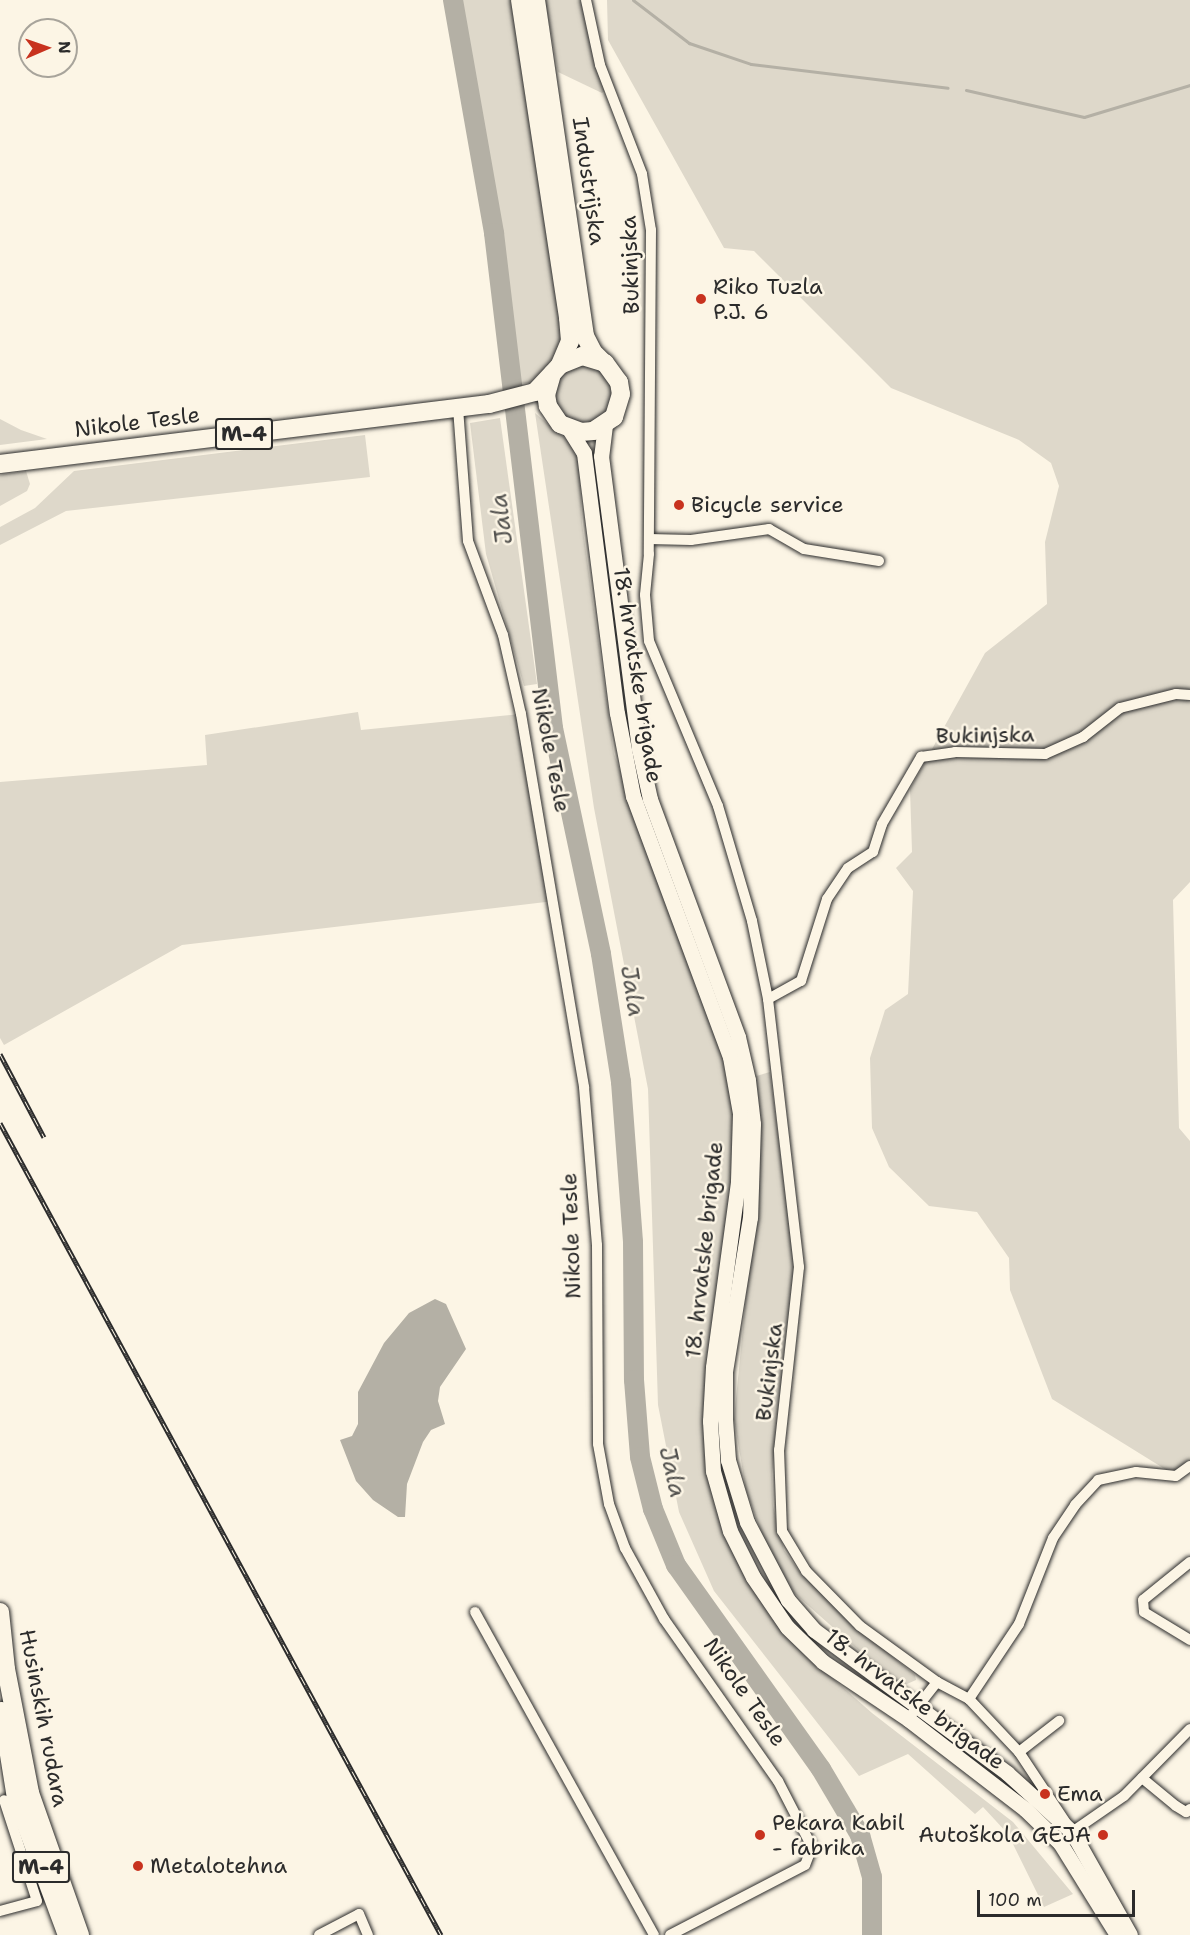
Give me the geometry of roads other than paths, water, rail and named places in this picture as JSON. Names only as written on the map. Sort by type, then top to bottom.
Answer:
[{"type":"main road","name":"Industrijska","points":[[520,0],[568,318],[570,341],[556,369]]},
{"type":"main road","name":"Industrijska","points":[[536,0],[585,336],[592,352],[605,363]]},
{"type":"main road","points":[[530,400],[556,369],[582,356],[605,363],[619,382],[621,394],[616,412],[605,425],[593,431],[569,429]]},
{"type":"main road","points":[[553,416],[546,395],[556,369]]},
{"type":"main road","name":"Nikole Tesle","points":[[0,464],[530,400],[553,416]]},
{"type":"main road","name":"M-4","points":[[553,416],[569,429]]},
{"type":"main road","name":"18. hrvatske brigade","points":[[605,425],[600,456],[639,750],[650,799],[738,1037],[748,1080],[753,1165],[750,1217],[725,1371],[728,1460],[747,1522],[788,1600],[814,1630],[1025,1809],[1060,1843],[1117,1935]]},
{"type":"main road","name":"18. hrvatske brigade","points":[[569,429],[584,453],[618,722],[633,796],[730,1057],[740,1113],[738,1182],[713,1366],[710,1421],[713,1471],[730,1531],[753,1577],[787,1627],[823,1662],[913,1713],[1007,1773],[1072,1832],[1130,1935]]},
{"type":"main road","name":"Husinskih rudara","points":[[0,1612],[6,1669],[13,1798],[80,1935]]},
{"type":"main road","name":"Husinskih rudara","points":[[0,1697],[13,1798],[67,1935]]},
{"type":"street","name":"Bukinjska","points":[[586,0],[600,65],[642,174],[651,230],[649,540],[645,595],[650,641],[721,817],[752,921],[768,999],[799,1267],[780,1450],[782,1531],[806,1571],[861,1626],[937,1682],[969,1700],[1019,1752],[1072,1832]]},
{"type":"street","name":"Nikole Tesle","points":[[458,408],[468,541],[502,635],[523,724],[584,1087],[597,1245],[598,1444],[609,1504],[625,1548],[664,1619],[778,1781],[812,1847],[805,1864],[670,1935]]},
{"type":"street","points":[[649,540],[691,540],[769,529],[804,549],[879,561]]},
{"type":"street","name":"Bukinjska","points":[[768,999],[801,981],[827,899],[848,868],[873,852],[882,824],[921,757],[955,752],[1045,754],[1083,737],[1120,708],[1190,695]]},
{"type":"street","points":[[969,1700],[1019,1624],[1053,1538],[1075,1504],[1098,1480],[1136,1472],[1176,1476],[1190,1466]]},
{"type":"street","points":[[1190,1562],[1143,1600],[1144,1612],[1190,1640]]},
{"type":"street","points":[[475,1612],[654,1935]]},
{"type":"street","points":[[913,1713],[937,1682]]},
{"type":"street","points":[[1019,1752],[1059,1721]]},
{"type":"street","points":[[1072,1832],[1124,1796],[1189,1733]]},
{"type":"street","points":[[1142,1778],[1176,1806],[1186,1812],[1190,1809]]},
{"type":"street","name":"Husinskih rudara","points":[[0,1911],[37,1901],[13,1798]]},
{"type":"street","points":[[319,1935],[358,1914],[368,1935]]},
{"type":"waterway","name":"Jala","points":[[453,0],[494,233],[553,728],[601,954],[621,1082],[633,1242],[634,1380],[640,1457],[653,1509],[676,1565],[821,1769],[860,1835],[872,1877],[872,1935]]},
{"type":"waterway","points":[[633,0],[689,43],[751,64],[948,88]]},
{"type":"waterway","points":[[966,90],[1084,117],[1190,85]]},
{"type":"railway","points":[[0,1054],[44,1137]]},
{"type":"railway","points":[[0,1123],[441,1935]]},
{"type":"place","name":"Riko Tuzla P.J. 6","points":[[701,299]]},
{"type":"place","name":"Bicycle service","points":[[679,505]]},
{"type":"place","name":"Ema","points":[[1045,1794]]},
{"type":"place","name":"Pekara Kabil - fabrika","points":[[760,1835]]},
{"type":"place","name":"Autoškola GEJA","points":[[1103,1835]]},
{"type":"place","name":"Metalotehna","points":[[138,1866]]}]
